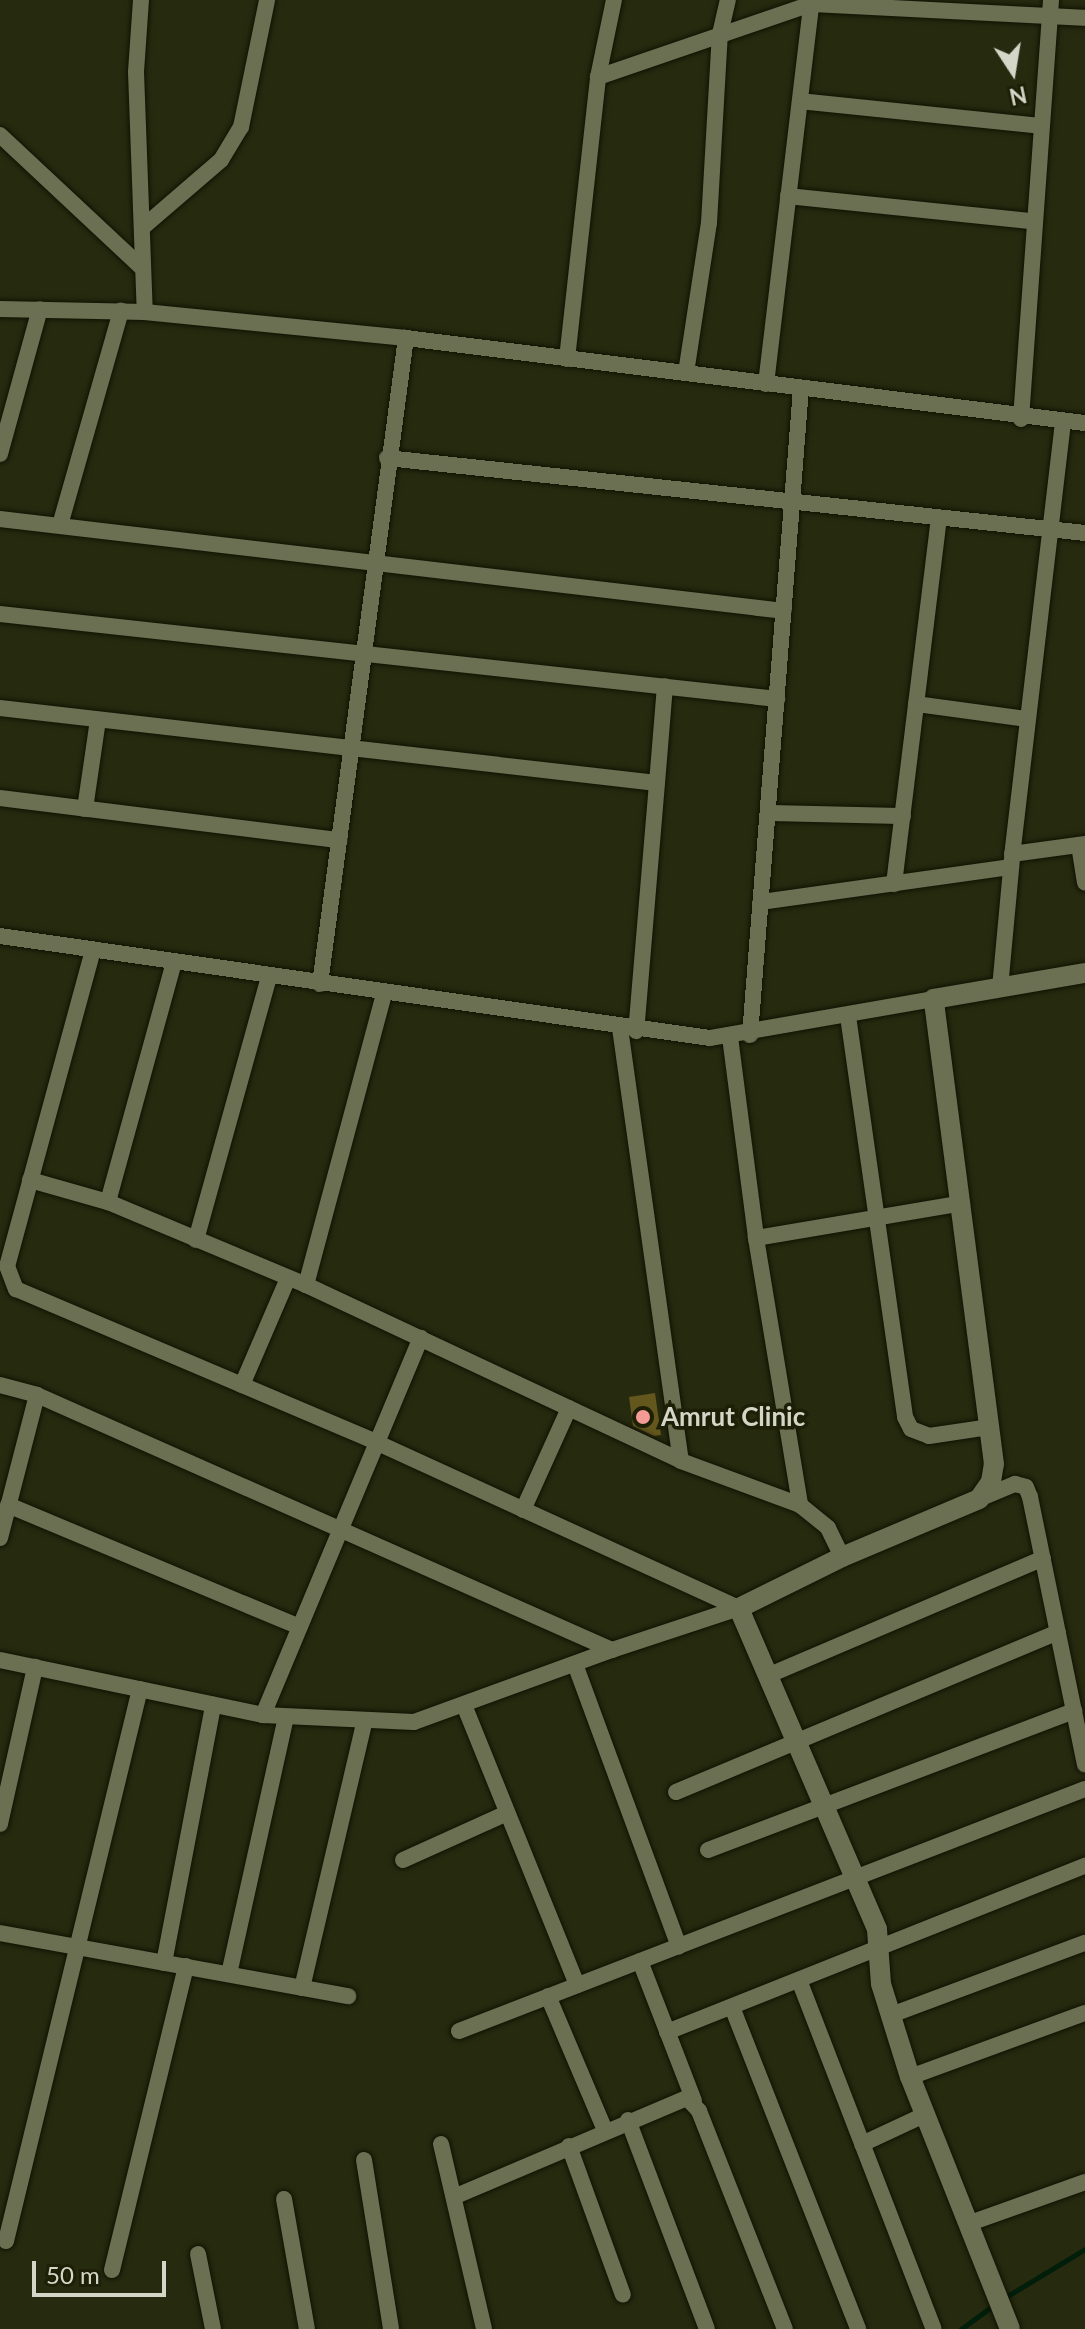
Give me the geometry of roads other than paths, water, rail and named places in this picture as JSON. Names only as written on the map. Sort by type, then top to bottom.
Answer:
[{"type":"street","points":[[141,0],[136,72],[145,312]]},
{"type":"street","points":[[142,228],[221,160],[241,127],[267,0]]},
{"type":"street","points":[[567,359],[598,77],[612,8],[600,0]]},
{"type":"street","points":[[686,373],[709,223],[720,34],[728,0]]},
{"type":"street","points":[[598,77],[811,4],[1051,7],[1085,18]]},
{"type":"street","points":[[766,384],[811,4]]},
{"type":"street","points":[[1021,419],[1032,221],[1051,7]]},
{"type":"street","points":[[800,101],[1040,126]]},
{"type":"street","points":[[0,135],[143,269]]},
{"type":"street","points":[[788,196],[1032,221]]},
{"type":"street","points":[[0,309],[145,312],[406,338],[1021,419],[1085,423]]},
{"type":"street","points":[[0,454],[40,309]]},
{"type":"street","points":[[60,525],[121,311]]},
{"type":"street","points":[[320,984],[387,458],[406,338]]},
{"type":"street","points":[[750,1035],[801,388]]},
{"type":"street","points":[[1000,988],[1011,860],[1063,422]]},
{"type":"street","points":[[387,458],[792,504],[1085,533]]},
{"type":"street","points":[[894,884],[939,518]]},
{"type":"street","points":[[0,519],[784,611]]},
{"type":"street","points":[[0,614],[777,699]]},
{"type":"street","points":[[665,686],[657,783],[628,1030],[681,1461]]},
{"type":"street","points":[[916,704],[1027,719]]},
{"type":"street","points":[[0,708],[657,783]]},
{"type":"street","points":[[85,809],[98,720]]},
{"type":"street","points":[[0,798],[339,840]]},
{"type":"street","points":[[768,813],[903,816]]},
{"type":"street","points":[[761,902],[894,884],[1082,844],[1085,883]]},
{"type":"street","points":[[0,936],[628,1030],[730,1037],[1085,973]]},
{"type":"street","points":[[93,950],[7,1266],[16,1289],[378,1443],[739,1608],[857,1876],[879,1946],[879,1976],[910,2077],[1008,2320]]},
{"type":"street","points":[[108,1202],[174,962]]},
{"type":"street","points":[[196,1240],[269,976]]},
{"type":"street","points":[[306,1285],[384,993]]},
{"type":"street","points":[[934,999],[994,1464],[991,1482],[979,1499]]},
{"type":"street","points":[[848,1016],[911,1429],[929,1436],[990,1427]]},
{"type":"street","points":[[730,1037],[756,1238],[800,1505]]},
{"type":"street","points":[[30,1180],[108,1202],[306,1285],[681,1461],[800,1505],[828,1528],[842,1557]]},
{"type":"street","points":[[756,1238],[962,1203]]},
{"type":"street","points":[[242,1385],[288,1278]]},
{"type":"street","points":[[263,1715],[421,1338]]},
{"type":"street","points":[[0,1385],[37,1395],[343,1528],[612,1650]]},
{"type":"street","points":[[0,1538],[37,1395]]},
{"type":"street","points":[[523,1510],[569,1408]]},
{"type":"street","points":[[0,1660],[263,1715],[364,1723],[414,1722],[612,1650],[739,1608],[842,1557],[1015,1484],[1026,1487],[1085,1764]]},
{"type":"street","points":[[8,1505],[300,1627]]},
{"type":"street","points":[[767,1676],[1043,1558]]},
{"type":"street","points":[[676,1792],[1058,1632]]},
{"type":"street","points":[[575,1664],[679,1946]]},
{"type":"street","points":[[0,1824],[35,1667]]},
{"type":"street","points":[[6,2241],[140,1689]]},
{"type":"street","points":[[164,1963],[213,1705]]},
{"type":"street","points":[[464,1705],[577,1985]]},
{"type":"street","points":[[708,1850],[1074,1711]]},
{"type":"street","points":[[229,1974],[286,1717]]},
{"type":"street","points":[[302,1988],[364,1723]]},
{"type":"street","points":[[459,2031],[1085,1789]]},
{"type":"street","points":[[403,1860],[507,1813]]},
{"type":"street","points":[[667,2032],[1085,1866]]},
{"type":"street","points":[[0,1933],[348,1996]]},
{"type":"street","points":[[891,2015],[1085,1943]]},
{"type":"street","points":[[640,1961],[785,2329]]},
{"type":"street","points":[[112,2270],[186,1966]]},
{"type":"street","points":[[799,1980],[934,2329]]},
{"type":"street","points":[[548,1996],[605,2130]]},
{"type":"street","points":[[732,2007],[858,2329]]},
{"type":"street","points":[[910,2077],[1085,2013]]},
{"type":"street","points":[[456,2196],[678,2098],[694,2101]]},
{"type":"street","points":[[862,2144],[926,2114]]},
{"type":"street","points":[[628,2120],[707,2329]]},
{"type":"street","points":[[441,2144],[456,2196],[484,2329]]},
{"type":"street","points":[[569,2146],[623,2295]]},
{"type":"street","points":[[364,2160],[391,2329]]},
{"type":"street","points":[[970,2223],[1085,2182]]},
{"type":"street","points":[[284,2199],[307,2329]]},
{"type":"street","points":[[198,2254],[213,2329]]},
{"type":"waterway","points":[[1004,2298],[1085,2249]]},
{"type":"waterway","points":[[961,2329],[995,2304]]},
{"type":"place","name":"Amrut Clinic","points":[[643,1417]]}]
